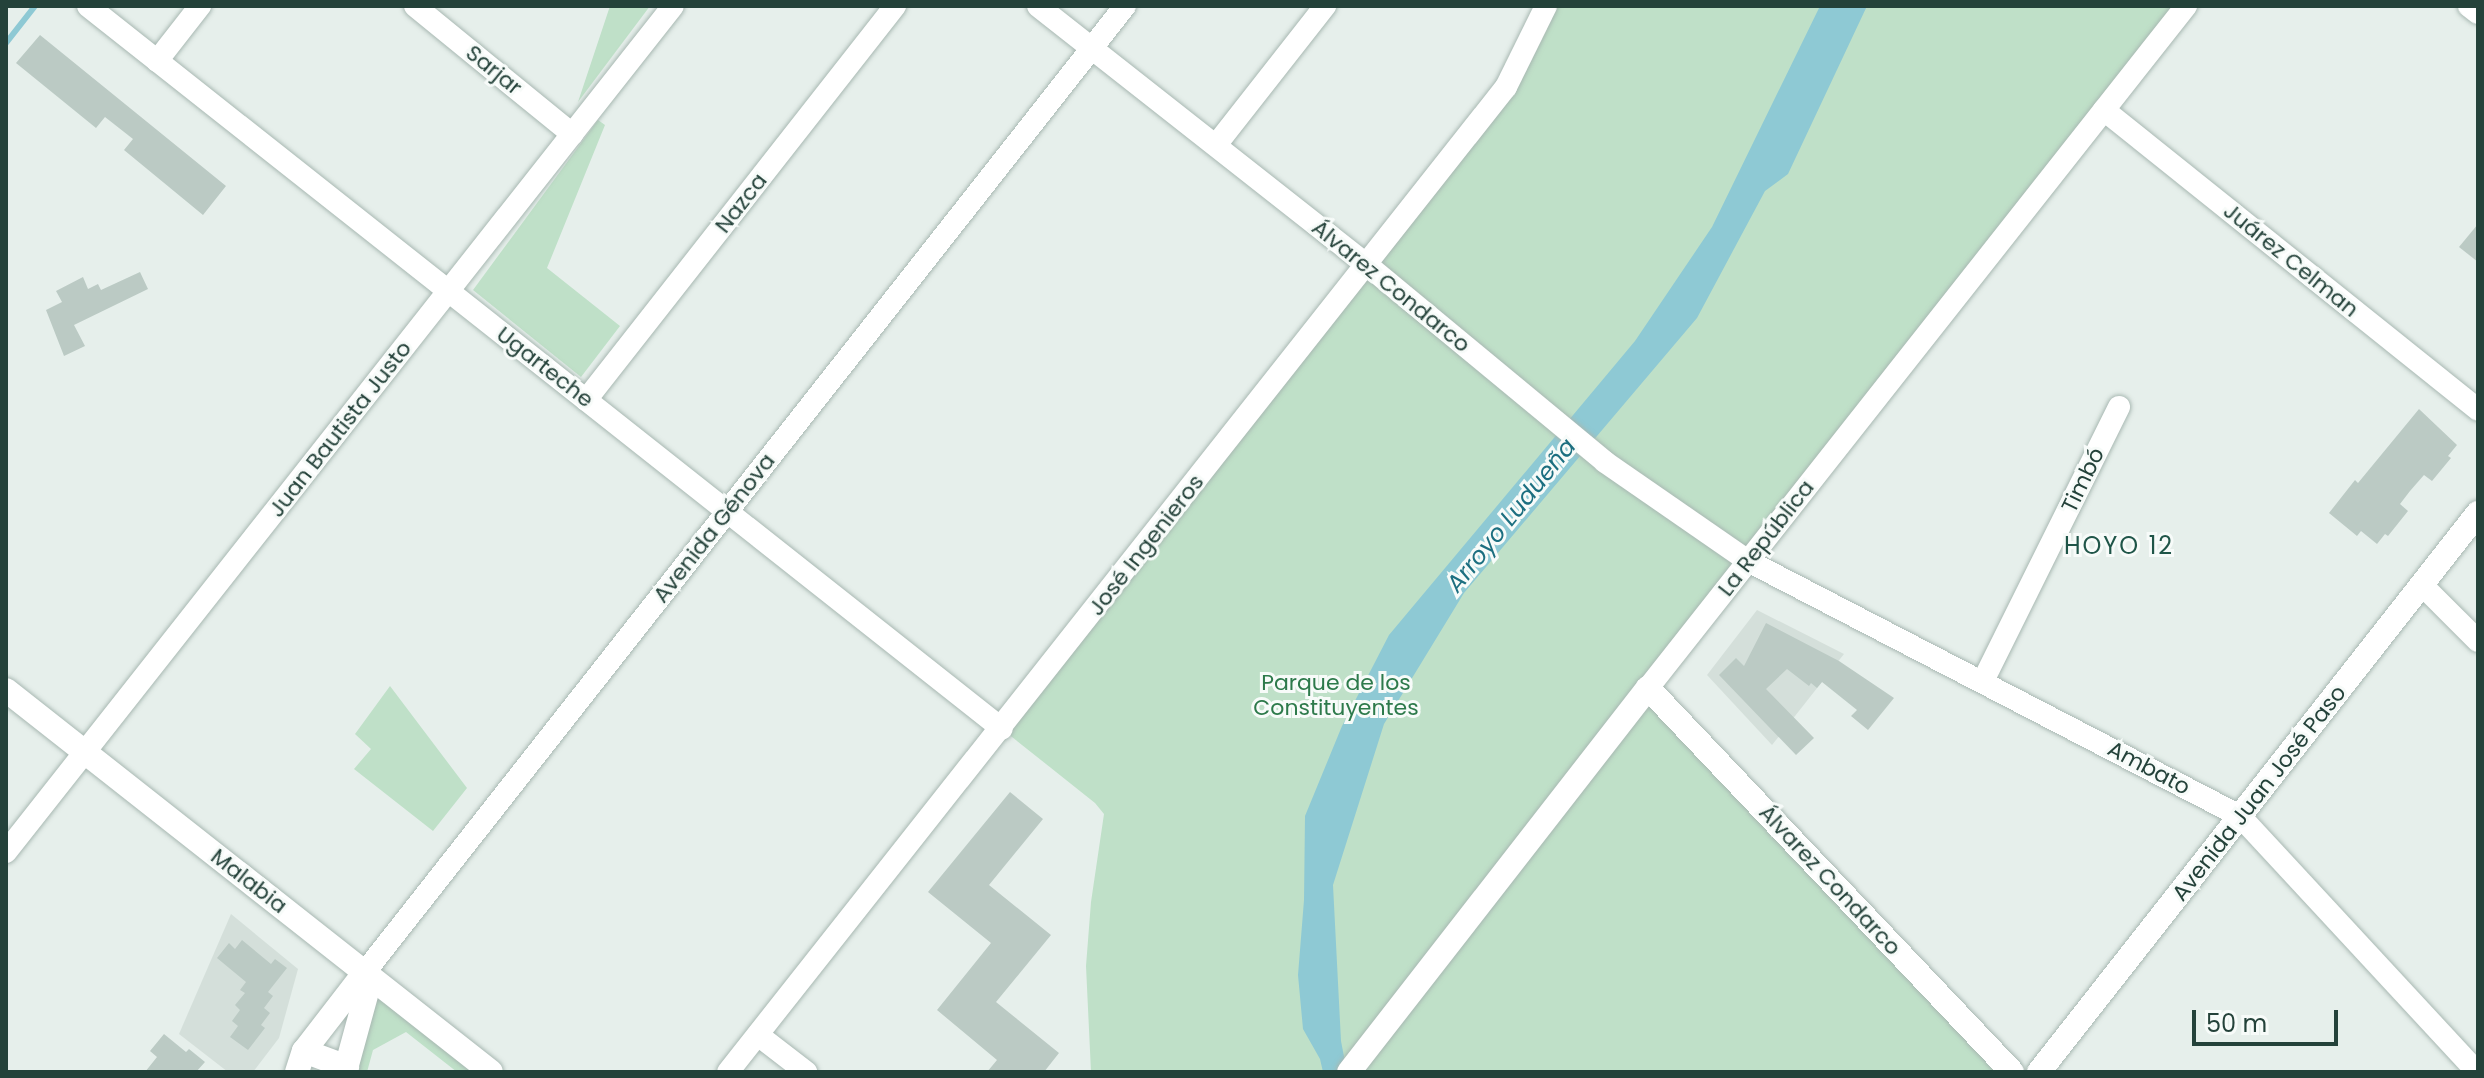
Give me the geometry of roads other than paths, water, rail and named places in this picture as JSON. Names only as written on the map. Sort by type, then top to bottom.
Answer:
[{"type":"main road","name":"Avenida Juan José Paso","points":[[2039,1072],[2478,513]]},
{"type":"main road","name":"La República","points":[[1355,1065],[1648,688]]},
{"type":"main road","name":"Álvarez Condarco","points":[[1648,688],[2012,1072]]},
{"type":"main road","name":"Malabia","points":[[6,690],[491,1072]]},
{"type":"main road","name":"Avenida Génova","points":[[300,1061],[368,974]]},
{"type":"main road","points":[[300,1061],[346,1069],[368,974]]},
{"type":"street","name":"Ugarteche","points":[[88,6],[1002,729]]},
{"type":"street","points":[[157,61],[200,6]]},
{"type":"street","name":"Sarjar","points":[[415,6],[572,134]]},
{"type":"street","name":"Juan Bautista Justo","points":[[6,852],[673,6]]},
{"type":"street","name":"Nazca","points":[[586,400],[895,6]]},
{"type":"street","name":"Álvarez Condarco","points":[[1038,6],[1366,264],[1605,462],[1748,561]]},
{"type":"street","name":"Avenida Génova","points":[[368,974],[1125,6]]},
{"type":"street","points":[[1216,145],[1325,6]]},
{"type":"street","name":"José Ingenieros","points":[[728,1072],[1002,729],[1506,87],[1546,6]]},
{"type":"street","name":"La República","points":[[1648,688],[2186,6]]},
{"type":"street","points":[[2469,6],[2478,13]]},
{"type":"street","name":"Juárez Celman","points":[[2104,110],[2478,410]]},
{"type":"street","name":"Timbó","points":[[1983,681],[2119,407]]},
{"type":"street","name":"Ambato","points":[[1748,561],[2240,816],[2477,1072]]},
{"type":"street","points":[[2422,585],[2478,641]]},
{"type":"street","points":[[758,1035],[806,1072]]},
{"type":"street","name":"Avenida Génova","points":[[287,1072],[300,1061]]},
{"type":"water","name":"Arroyo Ludueña","points":[[1820,6],[1867,6],[1788,174],[1765,191],[1697,318],[1464,593],[1384,724],[1333,885],[1341,1041],[1347,1072],[1323,1072],[1320,1059],[1303,1029],[1298,975],[1304,900],[1305,816],[1342,726],[1389,635],[1635,341],[1712,227]]},
{"type":"waterway","points":[[6,43],[35,6]]},
{"type":"district","name":"HOYO 12","points":[[2119,546]]},
{"type":"park label","name":"Parque de los Constituyentes","points":[[1336,694]]}]
